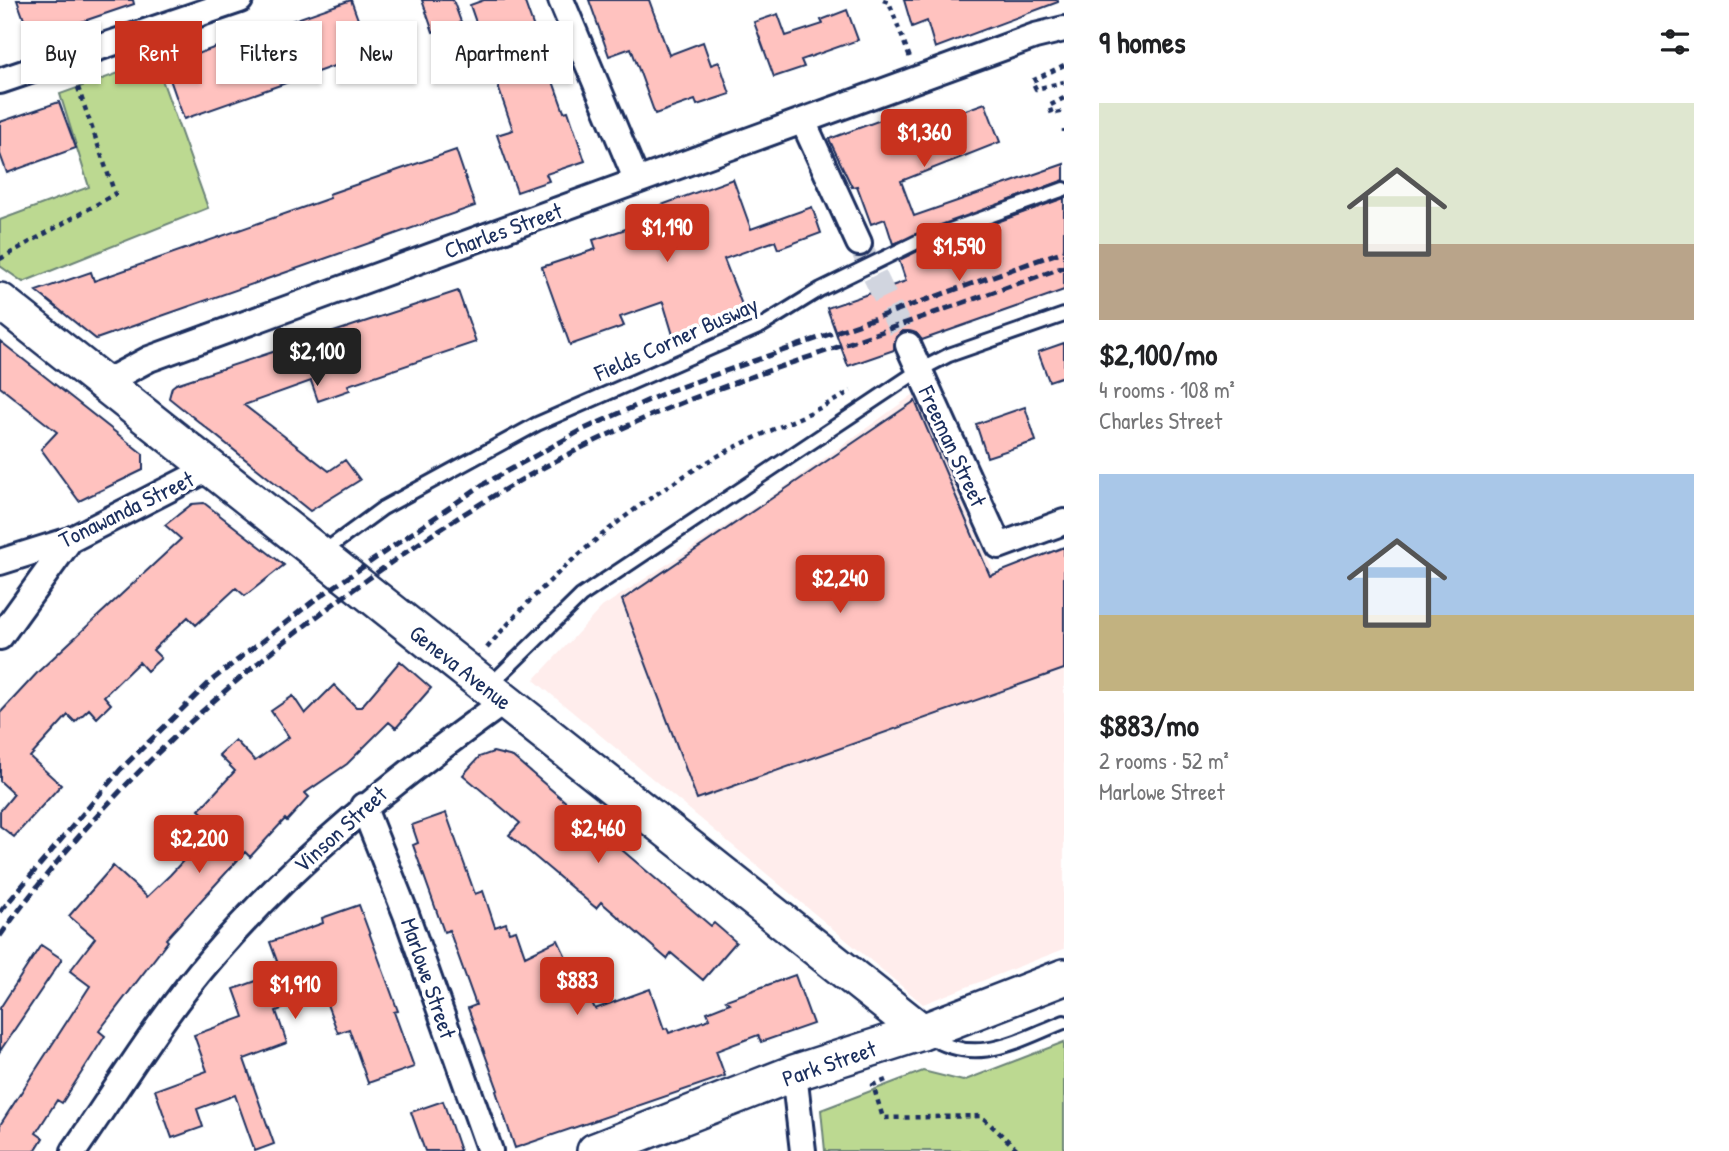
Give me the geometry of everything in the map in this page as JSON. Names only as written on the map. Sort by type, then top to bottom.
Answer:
[{"type":"main road","name":"Geneva Avenue","points":[[0,301],[922,1032]]},
{"type":"main road","name":"Park Street","points":[[595,1151],[794,1073],[922,1032],[1064,977]]},
{"type":"street","points":[[101,47],[240,0]]},
{"type":"street","points":[[561,0],[637,181]]},
{"type":"street","name":"Charles Street","points":[[104,383],[149,359],[1043,33],[1064,29]]},
{"type":"street","points":[[0,81],[21,74]]},
{"type":"street","points":[[803,121],[859,243]]},
{"type":"street","name":"Freeman Street","points":[[908,345],[999,546],[1064,522]]},
{"type":"street","name":"Tonawanda Street","points":[[0,562],[70,540],[212,467]]},
{"type":"street","points":[[0,637],[70,540]]},
{"type":"street","name":"Vinson Street","points":[[74,1151],[211,958],[273,889],[363,806],[496,694]]},
{"type":"street","name":"Marlowe Street","points":[[363,806],[406,914],[490,1151]]},
{"type":"street","points":[[794,1073],[803,1151]]},
{"type":"lane","name":"Fields Corner Busway","points":[[320,555],[352,528],[383,508],[549,419],[761,326],[821,289],[926,239],[1064,190]]},
{"type":"lane","points":[[496,694],[566,609],[595,586],[918,371],[949,355],[1064,315]]},
{"type":"lane","points":[[922,1032],[955,1050],[974,1052],[1001,1046],[1064,1022]]},
{"type":"path","points":[[883,0],[888,2],[918,79]]},
{"type":"path","points":[[1064,65],[1032,81],[1036,89],[1064,82]]},
{"type":"path","points":[[0,259],[115,194],[76,84]]},
{"type":"path","points":[[1064,98],[1049,106],[1052,114],[1064,111]]},
{"type":"path","points":[[487,648],[528,599],[626,515],[716,457],[828,405],[860,385]]},
{"type":"path","points":[[886,1080],[873,1085],[883,1118],[981,1116],[1019,1151]]},
{"type":"shaded area","points":[[914,394],[995,575],[1064,551],[1064,949],[923,1004],[534,680],[602,607],[779,491]]},
{"type":"green space","points":[[115,74],[115,84],[164,84],[208,208],[23,282],[0,266],[0,220],[89,187],[60,94],[88,84],[101,84],[101,79]]},
{"type":"green space","points":[[1064,1042],[1064,1151],[825,1151],[821,1110],[923,1071],[963,1081]]},
{"type":"building","points":[[17,0],[133,0],[134,4],[84,21],[25,21]]},
{"type":"building","points":[[351,0],[359,21],[336,21],[336,65],[322,70],[322,21],[291,21]]},
{"type":"building","points":[[422,0],[453,0],[461,21],[431,21],[431,26]]},
{"type":"building","points":[[484,0],[524,0],[532,21],[476,21],[470,5]]},
{"type":"building","points":[[589,0],[649,0],[669,55],[703,42],[711,65],[719,62],[730,94],[697,105],[695,100],[655,114],[631,48],[609,56]]},
{"type":"building","points":[[904,0],[1058,2],[935,48],[927,21],[912,27]]},
{"type":"building","points":[[847,10],[858,40],[801,60],[804,67],[774,77],[754,22],[778,14],[786,36],[823,24],[821,20]]},
{"type":"building","points":[[216,47],[216,84],[283,84],[184,119],[172,84],[202,84],[202,52]]},
{"type":"building","points":[[497,84],[554,84],[564,112],[568,111],[585,161],[546,174],[549,181],[517,192],[497,135],[513,130]]},
{"type":"building","points":[[59,102],[76,148],[7,173],[0,154],[0,122]]},
{"type":"building","points":[[985,103],[1000,142],[901,181],[914,216],[1064,164],[1064,180],[893,244],[885,219],[871,224],[857,186],[852,187],[829,139],[886,118],[893,136]]},
{"type":"building","points":[[456,150],[475,206],[96,339],[36,291],[91,272],[94,281],[330,198],[329,194]]},
{"type":"building","points":[[733,179],[751,229],[812,207],[821,233],[778,249],[775,241],[724,259],[744,310],[673,335],[663,302],[620,317],[624,326],[570,345],[542,267],[596,249],[593,240],[635,226],[631,216]]},
{"type":"building","points":[[1064,198],[1064,290],[922,340],[916,333],[903,331],[896,337],[894,350],[848,366],[827,308],[906,281],[899,260],[920,250]]},
{"type":"building","points":[[458,291],[476,342],[348,385],[350,390],[318,401],[311,381],[244,405],[329,471],[345,460],[360,480],[310,511],[169,398],[172,387],[176,384]]},
{"type":"building","points":[[0,341],[143,454],[143,470],[79,501],[41,449],[57,432],[0,387]]},
{"type":"building","points":[[1064,343],[1064,376],[1049,381],[1038,352]]},
{"type":"building","points":[[915,401],[990,576],[1064,547],[1064,669],[697,799],[622,600]]},
{"type":"building","points":[[1025,407],[1036,441],[987,457],[976,424]]},
{"type":"building","points":[[204,503],[284,565],[245,596],[236,588],[196,625],[188,617],[153,650],[161,658],[147,671],[139,662],[104,696],[111,704],[97,718],[89,709],[75,722],[68,715],[30,757],[61,785],[14,837],[0,826],[0,811],[14,794],[0,781],[0,713],[39,671],[181,539],[165,525],[192,504]]},
{"type":"building","points":[[400,661],[431,688],[396,728],[389,722],[347,764],[305,793],[309,797],[287,821],[285,819],[250,857],[245,852],[166,939],[168,941],[99,1031],[105,1036],[62,1103],[57,1100],[36,1133],[43,1138],[35,1151],[0,1151],[0,1125],[90,986],[70,971],[95,938],[69,916],[113,866],[147,897],[170,875],[216,825],[199,810],[235,771],[219,755],[235,740],[255,761],[289,737],[271,711],[293,696],[305,714],[334,685],[356,707],[361,707]]},
{"type":"building","points":[[493,752],[513,757],[711,926],[714,923],[736,942],[703,980],[671,953],[667,959],[601,902],[596,908],[509,835],[520,823],[463,775],[479,757]]},
{"type":"building","points":[[446,813],[475,894],[483,891],[495,927],[506,923],[509,932],[516,930],[525,956],[558,940],[575,976],[579,974],[595,1009],[650,989],[664,1029],[667,1028],[669,1033],[710,1019],[707,1012],[730,1003],[726,1000],[795,975],[813,1024],[761,1042],[758,1035],[716,1051],[725,1076],[515,1148],[496,1091],[498,1090],[468,1008],[476,1005],[449,930],[444,932],[413,845],[418,843],[412,825]]},
{"type":"building","points":[[359,905],[398,1011],[394,1012],[414,1067],[368,1083],[349,1029],[338,1033],[323,994],[276,1011],[287,1043],[244,1059],[274,1144],[255,1151],[235,1095],[197,1109],[203,1127],[172,1138],[155,1090],[207,1071],[194,1035],[244,1017],[234,989],[281,972],[270,942],[323,923],[322,918]]},
{"type":"building","points":[[41,945],[62,959],[0,1051],[0,1008]]},
{"type":"building","points":[[443,1101],[460,1151],[425,1151],[411,1112]]},
{"type":"tunnel","points":[[859,243],[908,345]]},
{"type":"railway","points":[[0,912],[120,770],[212,680],[312,602],[482,485],[582,430],[669,391],[1064,251]]},
{"type":"railway","points":[[0,936],[80,835],[124,787],[216,699],[316,617],[464,514],[599,439],[680,404],[1064,267]]}]
